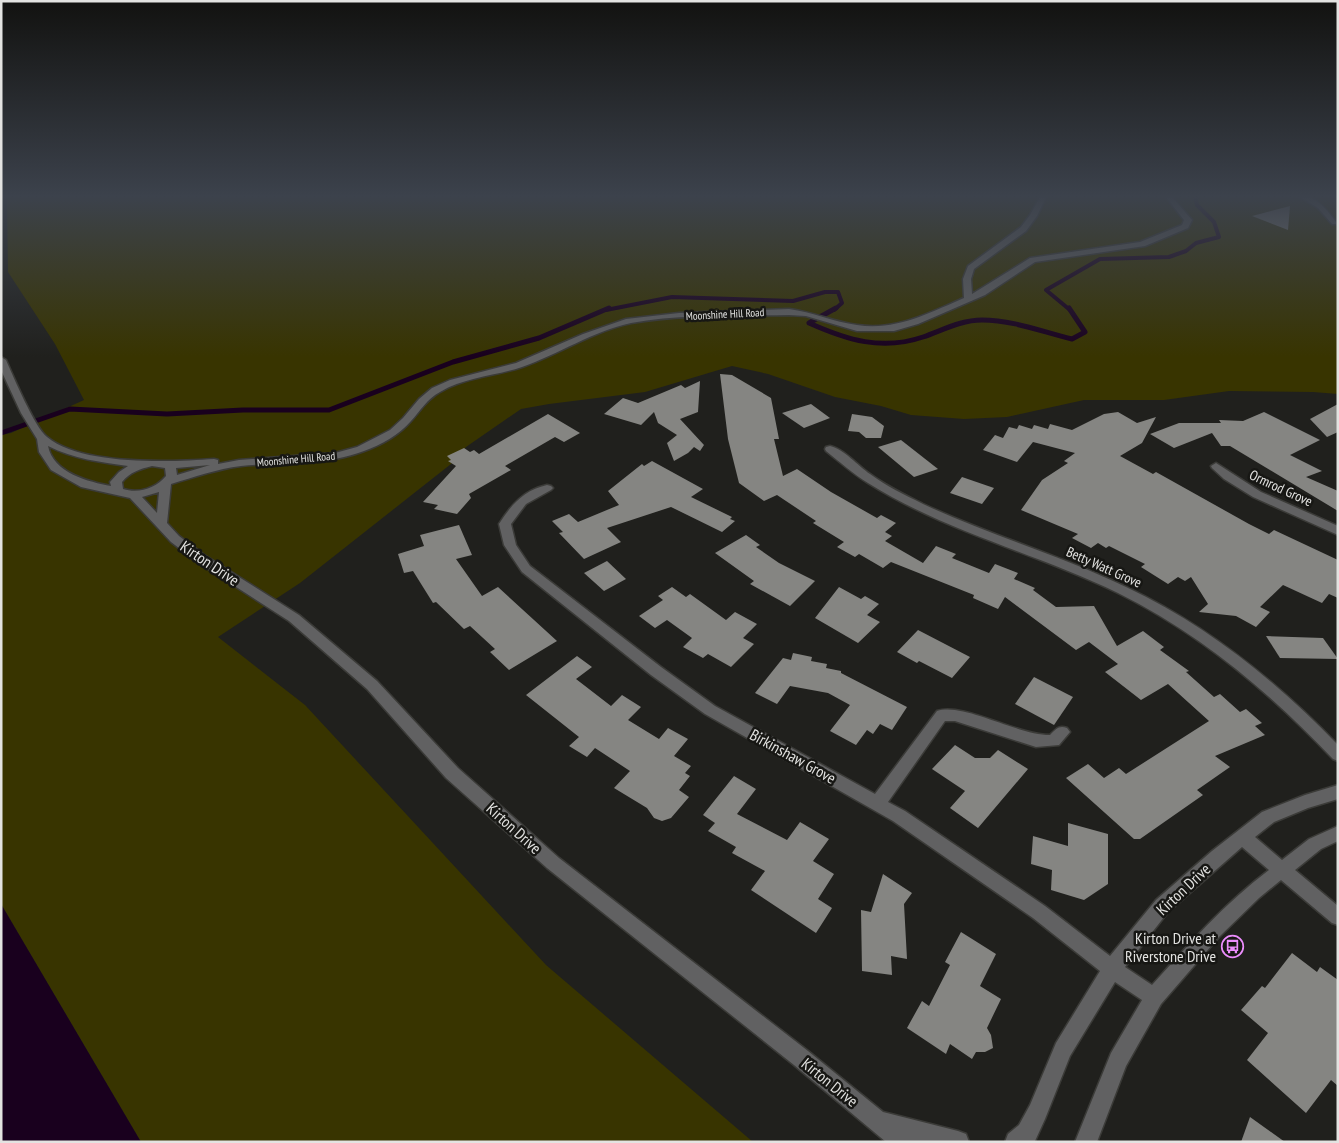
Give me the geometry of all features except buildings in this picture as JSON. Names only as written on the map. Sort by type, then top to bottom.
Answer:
[{"type":"street","points":[[968,299],[967,282],[970,269],[993,250]]},
{"type":"street","name":"Moonshine Hill Road","points":[[133,494],[149,492],[167,483],[209,469],[239,464],[336,456],[361,449],[394,432],[435,390],[454,382],[519,365],[586,336],[629,321],[679,316],[781,312],[811,315],[857,328],[894,328],[915,322],[982,293],[1033,260],[1099,250]]},
{"type":"street","points":[[1,360],[49,460],[64,475],[85,485],[133,494]]},
{"type":"street","name":"Moonshine Hill Road","points":[[39,436],[68,452],[86,457],[142,465],[152,463],[168,465],[213,462],[239,464]]},
{"type":"street","name":"Betty Watt Grove","points":[[830,449],[877,484],[915,505],[1098,580],[1144,602],[1196,632],[1241,664],[1278,694],[1338,755]]},
{"type":"street","points":[[118,491],[116,482],[119,477],[125,472],[142,465]]},
{"type":"street","points":[[161,524],[167,483],[173,472],[168,465]]},
{"type":"street","name":"Ormrod Grove","points":[[1216,466],[1227,477],[1247,489],[1338,531]]},
{"type":"street","name":"Birkinshaw Grove","points":[[547,488],[529,495],[516,506],[505,524],[510,545],[526,569],[656,671],[710,710],[899,816],[1040,912],[1112,969],[1154,997]]},
{"type":"street","name":"Kirton Drive","points":[[133,494],[174,539],[200,558],[294,618],[372,684],[452,773],[553,864],[879,1121],[903,1142]]},
{"type":"street","points":[[877,804],[942,715],[955,715],[1036,741],[1058,740],[1062,732]]},
{"type":"street","name":"Kirton Drive","points":[[1016,1142],[1027,1133],[1038,1112],[1063,1050],[1112,969],[1162,906],[1242,837],[1268,818],[1305,802],[1338,792]]},
{"type":"street","points":[[1086,1142],[1118,1060],[1154,997],[1213,931],[1253,892],[1315,844],[1338,833]]},
{"type":"street","points":[[1242,837],[1338,918]]},
{"type":"street","name":"Kirton Drive","points":[[879,1121],[958,1142]]},
{"type":"shaded area","points":[[8,250],[1338,250],[1338,394],[1229,391],[1164,400],[1084,400],[1007,417],[964,419],[911,415],[881,406],[835,397],[768,374],[732,366],[645,392],[521,409],[466,447],[451,464],[300,583],[218,637],[305,705],[546,965],[753,1142],[141,1142],[1,904],[1,435],[11,433],[84,400],[55,344],[8,272]]},
{"type":"shaded area","points":[[1,904],[141,1142],[1,1142]]},
{"type":"waterway","points":[[1070,310],[1046,290],[1100,259],[1169,257],[1187,250]]},
{"type":"waterway","points":[[606,310],[672,297],[793,301],[825,292],[838,292],[842,303],[834,310]]},
{"type":"waterway","points":[[1,433],[70,409],[167,414],[243,410],[329,410],[453,362],[539,338],[609,308]]},
{"type":"waterway","points":[[836,308],[809,323],[851,339],[879,343],[908,341],[974,320],[1016,324],[1072,339],[1085,332],[1069,308]]},
{"type":"place","name":"Kirton Drive at Riverstone Drive","points":[[1232,947]]}]
